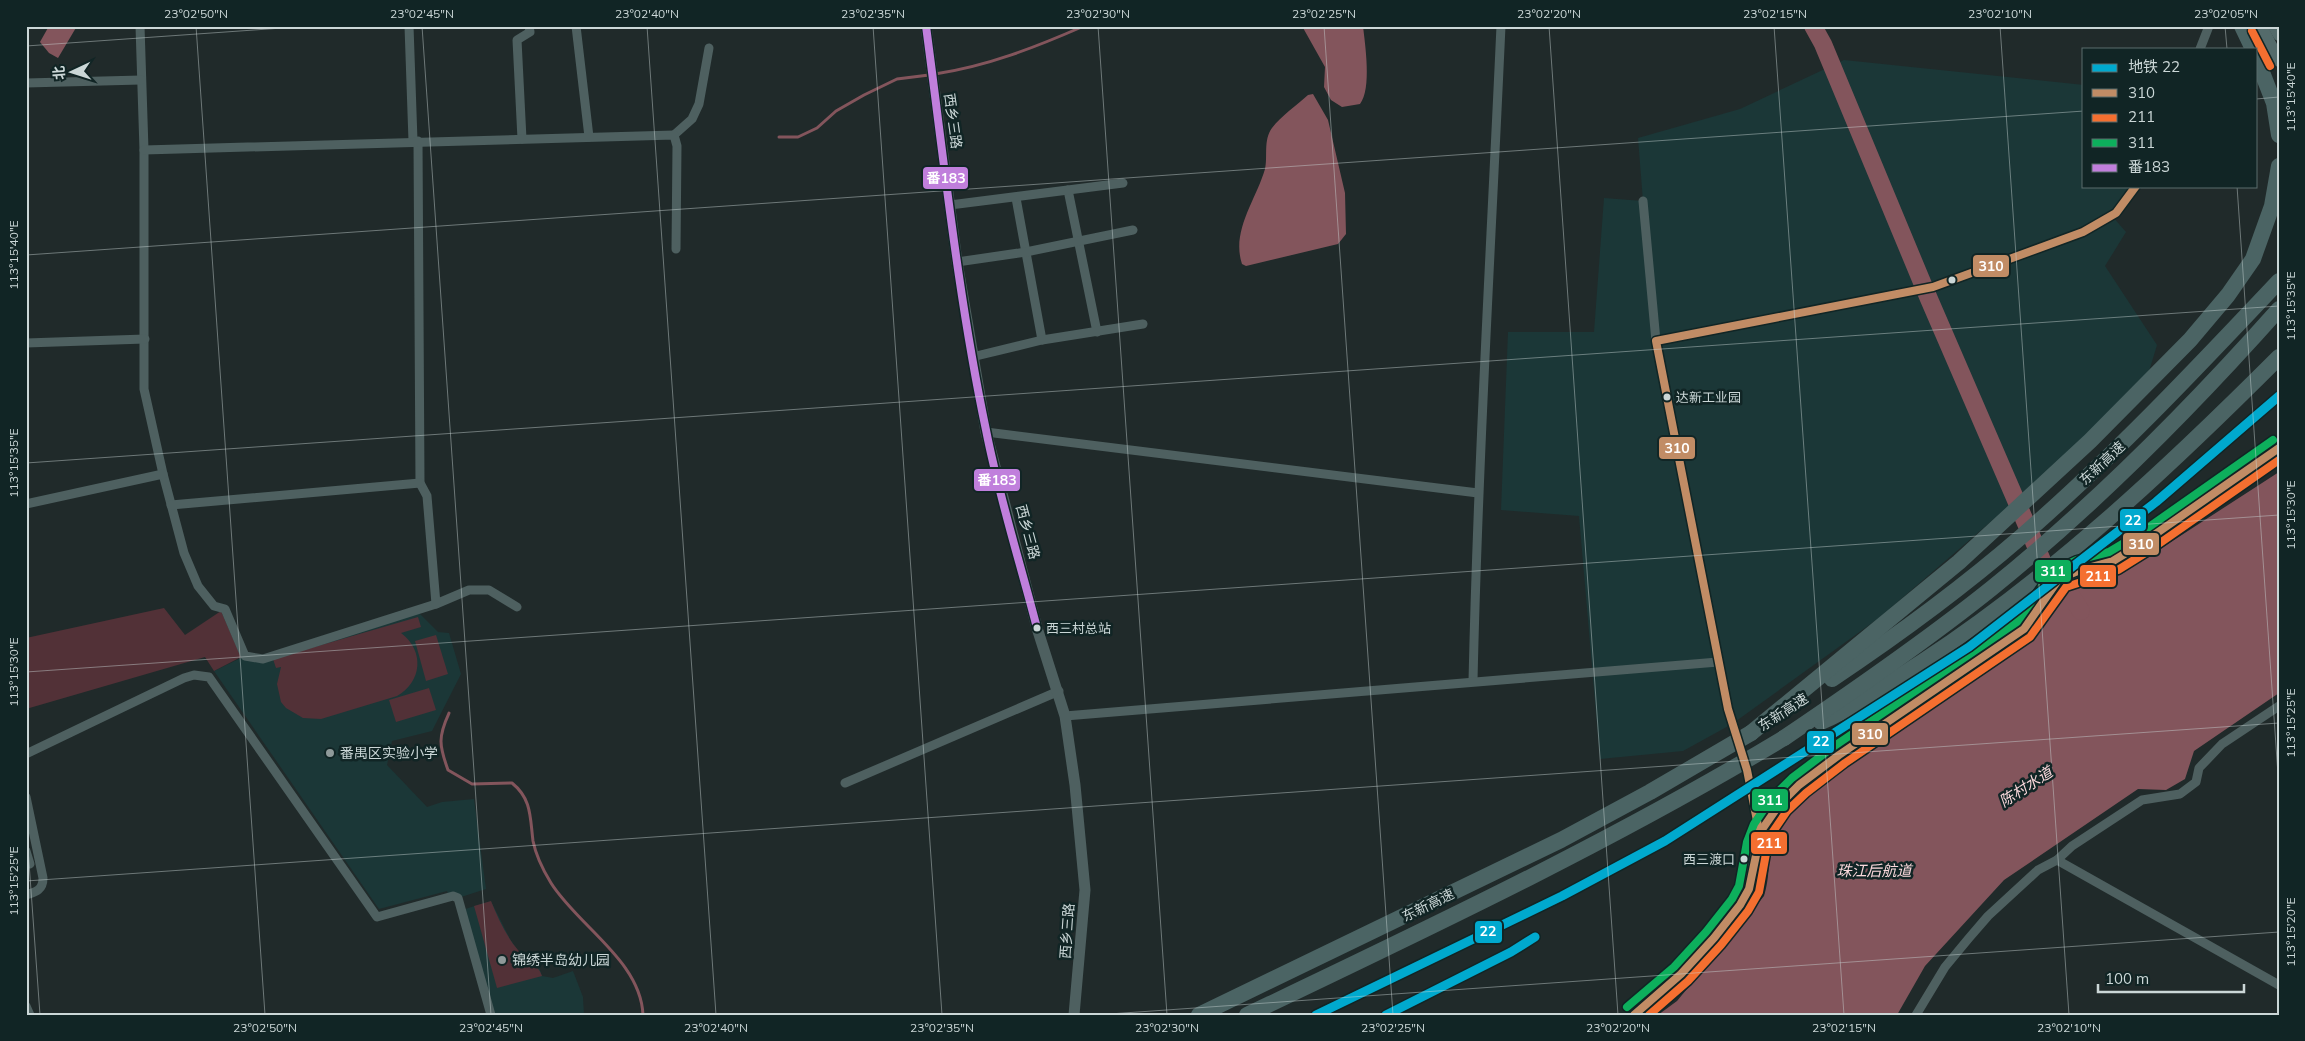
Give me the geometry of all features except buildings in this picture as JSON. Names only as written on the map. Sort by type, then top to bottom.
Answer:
[{"type":"highway","points":[[2242,26],[2253,48]]},
{"type":"highway","points":[[2258,62],[2274,103],[2279,135]]},
{"type":"highway","points":[[1751,733],[1922,594],[2090,441],[2190,340],[2244,274],[2253,259],[2267,224],[2275,194],[2279,166]]},
{"type":"highway","name":"东新高速","points":[[1199,1015],[1561,840],[1650,792],[1751,733],[1893,637],[1978,573],[2022,536],[2136,430],[2279,281]]},
{"type":"highway","name":"东新高速","points":[[1246,1015],[1552,867],[1668,806],[1784,738],[1858,687],[1952,618],[2026,559],[2153,444],[2279,309]]},
{"type":"highway","points":[[1784,738],[1842,713],[1946,646],[2060,559],[2139,491],[2279,357]]},
{"type":"main road","points":[[2261,26],[2279,62]]},
{"type":"main road","points":[[2274,26],[2279,34]]},
{"type":"street","points":[[140,26],[144,150],[144,389],[171,506],[184,553],[198,586],[214,606],[225,609],[245,656],[263,659],[436,604],[469,590],[488,590],[517,606]]},
{"type":"street","points":[[409,26],[415,141],[420,483],[427,496],[436,604]]},
{"type":"street","points":[[522,139],[518,40],[530,32],[529,26]]},
{"type":"street","points":[[576,26],[589,137]]},
{"type":"street","name":"西乡三路","points":[[926,26],[932,60],[935,101],[956,262],[986,432],[1037,628],[1059,691],[1065,716],[1075,785],[1084,890],[1074,1015]]},
{"type":"street","points":[[1473,681],[1478,493],[1490,280],[1501,26]]},
{"type":"street","points":[[2200,48],[2209,26]]},
{"type":"street","points":[[144,150],[674,135],[692,119],[699,104],[709,48]]},
{"type":"street","points":[[26,83],[141,80]]},
{"type":"street","points":[[674,135],[677,146],[676,249]]},
{"type":"street","points":[[950,205],[1016,198],[1123,182]]},
{"type":"street","points":[[1656,340],[1933,287],[2083,232],[2116,213],[2135,188]]},
{"type":"street","points":[[1068,190],[1097,332]]},
{"type":"street","points":[[1016,198],[1042,340]]},
{"type":"street","points":[[1643,201],[1656,340],[1718,662],[1732,724],[1748,770],[1760,836]]},
{"type":"street","points":[[956,262],[1026,252],[1133,230]]},
{"type":"street","points":[[972,357],[1042,340],[1143,324]]},
{"type":"street","points":[[26,343],[145,339]]},
{"type":"street","points":[[986,432],[1478,493]]},
{"type":"street","points":[[1634,1015],[1682,974],[1740,905],[1749,889],[1760,836],[1779,805],[1800,785],[1839,756],[2024,629],[2059,579],[2080,570],[2112,561],[2144,542],[2279,448]]},
{"type":"street","points":[[26,504],[163,474]]},
{"type":"street","points":[[171,506],[420,483]]},
{"type":"street","points":[[1065,716],[1718,662]]},
{"type":"street","points":[[26,754],[184,678],[194,675],[208,677],[214,682],[377,917],[454,896],[458,898],[491,1015]]},
{"type":"street","points":[[845,783],[1059,691]]},
{"type":"street","points":[[1916,1015],[1945,967],[1988,916],[2038,870],[2058,860],[2072,846],[2142,800],[2180,794],[2196,782],[2199,768],[2222,744],[2279,706]]},
{"type":"street","points":[[26,797],[43,878],[43,885],[26,895]]},
{"type":"street","points":[[26,851],[30,864]]},
{"type":"street","points":[[2058,860],[2279,985]]},
{"type":"street","points":[[26,1006],[30,1015]]},
{"type":"shaded area","points":[[1844,60],[2082,85],[2082,188],[2134,188],[2112,216],[2126,232],[2105,266],[2157,345],[2147,378],[2016,500],[1879,618],[1732,724],[1683,751],[1600,759],[1579,516],[1501,510],[1508,332],[1594,332],[1604,198],[1643,201],[1638,138],[1740,109]]},
{"type":"shaded area","points":[[164,608],[185,635],[221,611],[241,657],[214,671],[205,657],[26,709],[26,638]]},
{"type":"shaded area","name":"番禺区实验小学","points":[[416,610],[438,632],[449,633],[461,674],[432,731],[392,741],[387,765],[427,807],[442,802],[474,799],[486,889],[458,898],[449,897],[447,891],[379,909],[214,671],[245,656],[263,659]]},
{"type":"shaded area","points":[[418,617],[421,627],[401,633],[414,648],[417,657],[416,675],[412,683],[397,696],[321,719],[303,718],[286,708],[281,702],[277,684],[281,667],[276,668],[273,659]]},
{"type":"shaded area","points":[[436,635],[448,674],[426,681],[415,641]]},
{"type":"shaded area","points":[[429,688],[436,710],[396,722],[389,700]]},
{"type":"shaded area","name":"锦绣半岛幼儿园","points":[[491,901],[510,939],[519,952],[539,967],[542,976],[553,978],[573,971],[583,997],[584,1015],[491,1015],[462,910]]},
{"type":"shaded area","points":[[491,901],[510,939],[521,954],[538,968],[542,976],[497,988],[474,906]]},
{"type":"water","points":[[49,26],[77,26],[58,58],[49,53],[40,42]]},
{"type":"water","points":[[1302,26],[1363,26],[1367,77],[1364,97],[1360,104],[1342,107],[1331,100],[1324,87],[1325,67]]},
{"type":"water","points":[[1313,94],[1328,120],[1345,193],[1346,234],[1338,244],[1246,266],[1242,264],[1239,252],[1242,228],[1265,169],[1269,133],[1284,115],[1308,95]]},
{"type":"water","name":"珠江后航道","points":[[2279,472],[2279,693],[2194,751],[2185,779],[2166,790],[2138,789],[2004,880],[1925,966],[1897,1015],[1658,1015],[1677,1001],[1764,896],[1768,880],[1770,854],[1777,834],[1789,815],[1819,785],[2030,639],[2068,591],[2123,573]]},
{"type":"waterway","points":[[935,74],[993,61],[1084,26]]},
{"type":"waterway","points":[[1813,26],[1823,44],[1929,299],[2044,565],[2068,591],[2081,611]]},
{"type":"waterway","points":[[779,137],[798,137],[817,128],[836,111],[897,79],[929,75]]},
{"type":"waterway","points":[[449,713],[441,735],[441,747],[448,770],[472,784],[512,783],[519,789],[527,802],[534,847],[545,873],[563,899],[620,961],[632,978],[640,996],[643,1015]]},
{"type":"metro line","name":"22","points":[[1316,1015],[1562,896],[1665,841],[1969,647],[2156,502],[2279,396]]},
{"type":"metro line","name":"22","points":[[1386,1015],[1511,952],[1535,937]]},
{"type":"transit line","name":"番183","points":[[926,26],[952,229],[976,380],[997,480],[1037,628]]},
{"type":"transit line","name":"211","points":[[2252,31],[2270,66]]},
{"type":"transit line","name":"310","points":[[1634,1015],[1681,974],[1714,938],[1740,905],[1749,889],[1760,836],[1747,770],[1728,709],[1656,341],[1933,287],[2083,232],[2116,213],[2135,188]]},
{"type":"transit line","name":"311","points":[[1627,1007],[1674,967],[1706,932],[1732,899],[1739,886],[1747,842],[1754,824],[1771,799],[1792,778],[1833,747],[2017,622],[2053,571],[2077,560],[2109,552],[2139,534],[2273,440]]},
{"type":"transit line","name":"310","points":[[1756,852],[1763,828],[1779,805],[1799,785],[1839,755],[2024,629],[2059,579],[2080,570],[2113,561],[2144,542],[2279,448]]},
{"type":"transit line","name":"211","points":[[1649,1015],[1688,981],[1721,945],[1748,911],[1759,892],[1767,848],[1772,833],[1787,811],[1806,793],[1845,763],[2030,637],[2066,587],[2118,570],[2150,550],[2279,460]]},
{"type":"place","name":"达新工业园","points":[[1667,397]]},
{"type":"place","name":"西三村总站","points":[[1037,628]]},
{"type":"place","name":"番禺区实验小学","points":[[330,753]]},
{"type":"place","name":"西三渡口","points":[[1744,859]]},
{"type":"place","name":"锦绣半岛幼儿园","points":[[502,960]]},
{"type":"water label","name":"陈村水道","points":[[2026,787]]}]
